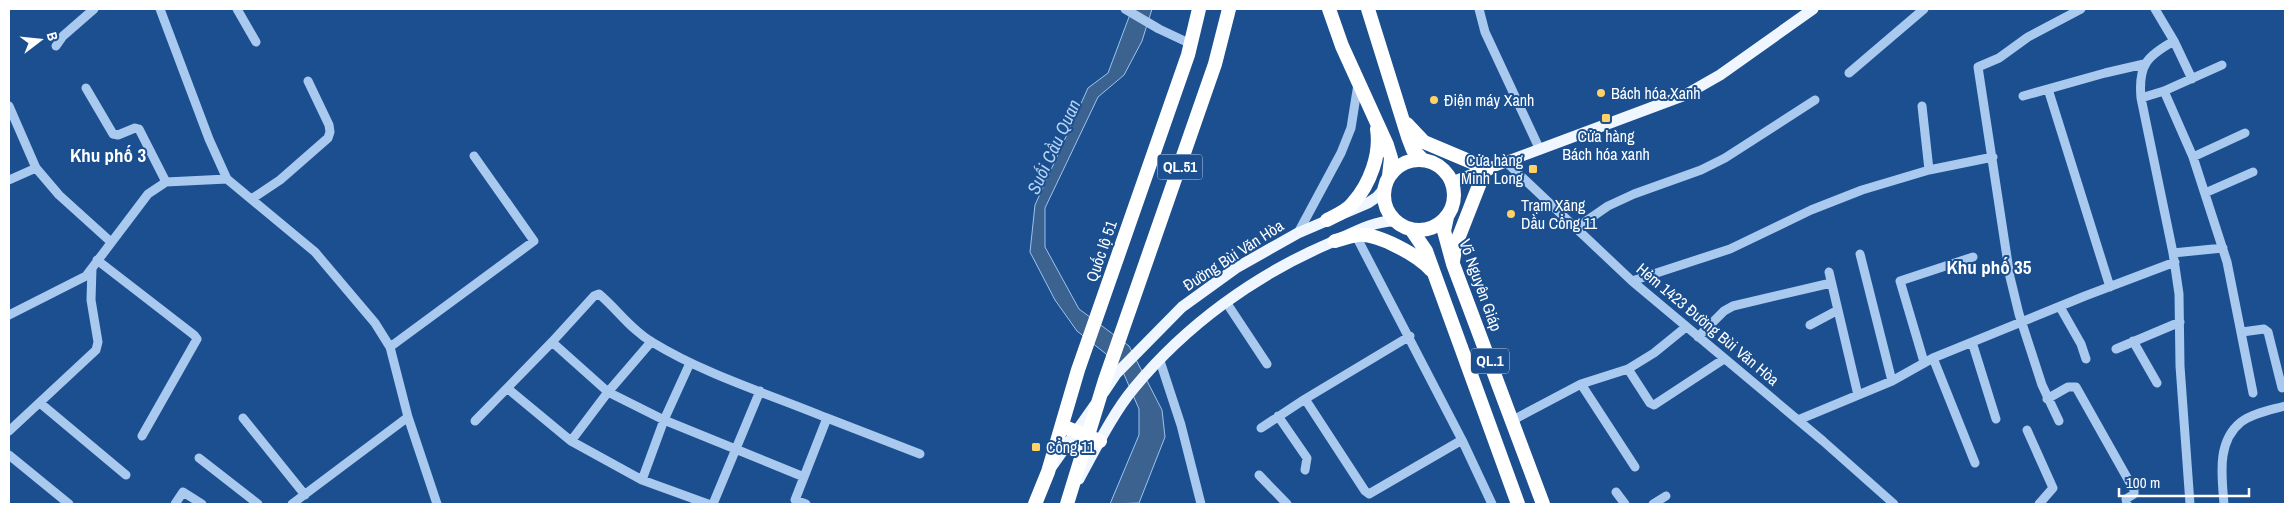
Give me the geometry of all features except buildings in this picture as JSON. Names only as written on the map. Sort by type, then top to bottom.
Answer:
[{"type":"highway","name":"Quốc lộ 51","points":[[1035,504],[1048,472],[1078,370],[1191,44],[1199,9]]},
{"type":"highway","name":"QL.51","points":[[1067,504],[1100,398],[1111,377],[1125,324],[1216,64],[1229,9]]},
{"type":"highway","points":[[1329,9],[1391,158],[1386,183],[1385,206],[1394,221]]},
{"type":"highway","points":[[1368,9],[1413,150],[1423,160]]},
{"type":"highway","points":[[1326,220],[1353,204],[1372,168],[1378,138],[1372,111]]},
{"type":"highway","points":[[1403,118],[1413,132],[1424,142],[1486,169],[1456,244],[1453,264]]},
{"type":"highway","points":[[1386,183],[1404,163],[1415,160],[1437,164],[1446,172],[1452,182]]},
{"type":"highway","name":"QL.1","points":[[1447,217],[1454,200],[1452,182]]},
{"type":"highway","points":[[1411,230],[1428,230],[1438,225],[1447,217]]},
{"type":"highway","name":"Võ Nguyên Giáp","points":[[1447,217],[1444,231],[1453,264],[1543,504]]},
{"type":"highway","name":"QL.1","points":[[1394,221],[1411,230],[1426,251],[1518,504]]},
{"type":"highway","points":[[1335,241],[1356,236],[1369,236],[1413,254],[1425,262],[1434,273]]},
{"type":"highway","points":[[1062,426],[1089,436]]},
{"type":"main road","points":[[1452,182],[1685,95],[1720,75],[1813,9]]},
{"type":"main road","name":"Đường Bùi Văn Hòa","points":[[1111,377],[1182,307],[1236,268],[1298,233],[1378,197],[1386,183]]},
{"type":"main road","points":[[1048,472],[1089,436],[1196,324],[1248,286],[1307,253],[1377,223],[1394,221]]},
{"type":"street","points":[[56,46],[63,36],[94,9]]},
{"type":"street","points":[[160,9],[209,139],[227,179],[253,198],[315,252],[376,323],[390,347],[408,417],[437,504]]},
{"type":"street","points":[[237,9],[256,42]]},
{"type":"street","points":[[1125,9],[1159,29],[1191,44]]},
{"type":"street","points":[[1478,9],[1485,32],[1540,150]]},
{"type":"street","points":[[1849,73],[1924,9]]},
{"type":"street","points":[[2060,421],[2047,399],[2022,323],[2010,277],[1978,67],[1999,58],[2028,37],[2081,9]]},
{"type":"street","points":[[2155,9],[2174,41],[2192,78]]},
{"type":"street","points":[[2174,41],[2153,53],[2144,64],[2141,73],[2141,98],[2174,258],[2180,322],[2180,366],[2190,504]]},
{"type":"street","points":[[2023,96],[2144,64]]},
{"type":"street","points":[[2141,98],[2164,91],[2222,66]]},
{"type":"street","points":[[253,198],[280,180],[328,138],[330,132],[329,125],[308,81]]},
{"type":"street","points":[[1298,233],[1332,171],[1351,128],[1358,81]]},
{"type":"street","points":[[86,88],[113,134],[118,135],[135,128],[139,129],[166,182]]},
{"type":"street","points":[[2048,89],[2110,287]]},
{"type":"street","points":[[2164,91],[2193,157],[2223,248],[2242,332],[2253,393]]},
{"type":"street","points":[[1576,228],[1608,206],[1625,198],[1701,170],[1725,158],[1815,100]]},
{"type":"street","points":[[1922,106],[1929,170]]},
{"type":"street","points":[[10,111],[36,168],[60,195],[111,242]]},
{"type":"street","points":[[2193,157],[2245,133]]},
{"type":"street","points":[[390,347],[534,241],[474,156]]},
{"type":"street","points":[[1632,281],[1730,249],[1811,210],[1846,196],[1929,170],[1992,157]]},
{"type":"street","name":"Hẻm 1423 Đường Bùi Văn Hòa","points":[[1506,162],[1632,281],[1798,420],[1887,500],[1894,504]]},
{"type":"street","points":[[9,180],[36,168]]},
{"type":"street","points":[[2206,193],[2253,172]]},
{"type":"street","points":[[9,316],[86,276],[148,194],[166,182],[227,179]]},
{"type":"street","points":[[1356,236],[1410,336],[1492,504]]},
{"type":"street","points":[[1798,420],[1892,381],[1933,358],[2110,287],[2174,258],[2223,248]]},
{"type":"street","points":[[1860,254],[1892,381]]},
{"type":"street","points":[[1924,362],[1900,281],[1973,257]]},
{"type":"street","points":[[9,431],[96,350],[98,342],[91,300],[95,264]]},
{"type":"street","points":[[95,264],[197,339],[142,436]]},
{"type":"street","points":[[1829,272],[1858,395]]},
{"type":"street","points":[[1698,337],[1714,320],[1733,306],[1831,283]]},
{"type":"street","points":[[475,422],[594,296],[599,294],[616,312],[651,342],[690,363],[920,454]]},
{"type":"street","points":[[1226,302],[1267,364]]},
{"type":"street","points":[[2060,306],[2081,344],[2086,359]]},
{"type":"street","points":[[1810,325],[1838,310]]},
{"type":"street","points":[[2116,348],[2180,322]]},
{"type":"street","points":[[1512,420],[1581,384],[1628,369],[1654,353],[1686,327]]},
{"type":"street","points":[[2242,332],[2264,329],[2268,332],[2282,388]]},
{"type":"street","points":[[1261,428],[1305,399],[1410,336]]},
{"type":"street","points":[[2133,341],[2157,383]]},
{"type":"street","points":[[552,342],[608,392],[664,420],[804,477]]},
{"type":"street","points":[[571,441],[608,392],[651,342]]},
{"type":"street","points":[[1972,342],[1996,419]]},
{"type":"street","points":[[1628,369],[1650,403],[1654,405],[1724,358]]},
{"type":"street","points":[[1933,358],[1975,463]]},
{"type":"street","points":[[642,480],[664,420],[690,363]]},
{"type":"street","points":[[1157,364],[1181,425],[1201,504]]},
{"type":"street","points":[[1581,384],[1635,467]]},
{"type":"street","points":[[2047,399],[2068,387],[2076,387],[2134,490],[2134,494],[2126,499],[2127,504]]},
{"type":"street","points":[[508,388],[571,441],[642,480],[708,504]]},
{"type":"street","points":[[713,504],[760,391]]},
{"type":"street","points":[[1305,399],[1365,491],[1369,494],[1462,440]]},
{"type":"street","points":[[40,404],[126,474]]},
{"type":"street","points":[[2224,504],[2222,464],[2226,441],[2240,423],[2256,414],[2285,406]]},
{"type":"street","points":[[1278,416],[1307,458],[1305,470]]},
{"type":"street","points":[[296,503],[408,417]]},
{"type":"street","points":[[243,418],[304,495]]},
{"type":"street","points":[[806,504],[795,502],[827,418]]},
{"type":"street","points":[[2027,430],[2053,488],[2039,504]]},
{"type":"street","points":[[9,455],[69,504]]},
{"type":"street","points":[[199,458],[258,504]]},
{"type":"street","points":[[1259,475],[1286,504]]},
{"type":"street","points":[[175,504],[183,492],[202,504]]},
{"type":"street","points":[[1616,492],[1625,504]]},
{"type":"street","points":[[1653,504],[1666,496]]},
{"type":"water","name":"Suối Cầu Quan","points":[[1132,9],[1152,9],[1142,41],[1124,75],[1098,97],[1045,208],[1045,247],[1079,309],[1129,346],[1162,410],[1165,437],[1139,503],[1110,504],[1139,435],[1139,409],[1120,365],[1077,331],[1055,300],[1030,252],[1035,205],[1088,88],[1108,73]]},
{"type":"place","name":"Bách hóa Xanh","points":[[1601,93]]},
{"type":"place","name":"Điện máy Xanh","points":[[1434,100]]},
{"type":"place","name":"Cửa hàng Bách hóa xanh","points":[[1606,118]]},
{"type":"place","name":"Cửa hàng Minh Long","points":[[1533,169]]},
{"type":"place","name":"Trạm Xăng Dầu Cổng 11","points":[[1511,214]]},
{"type":"place","name":"Cổng 11","points":[[1036,447]]},
{"type":"district","name":"Khu phố 3","points":[[108,155]]},
{"type":"district","name":"Khu phố 35","points":[[1989,267]]}]
